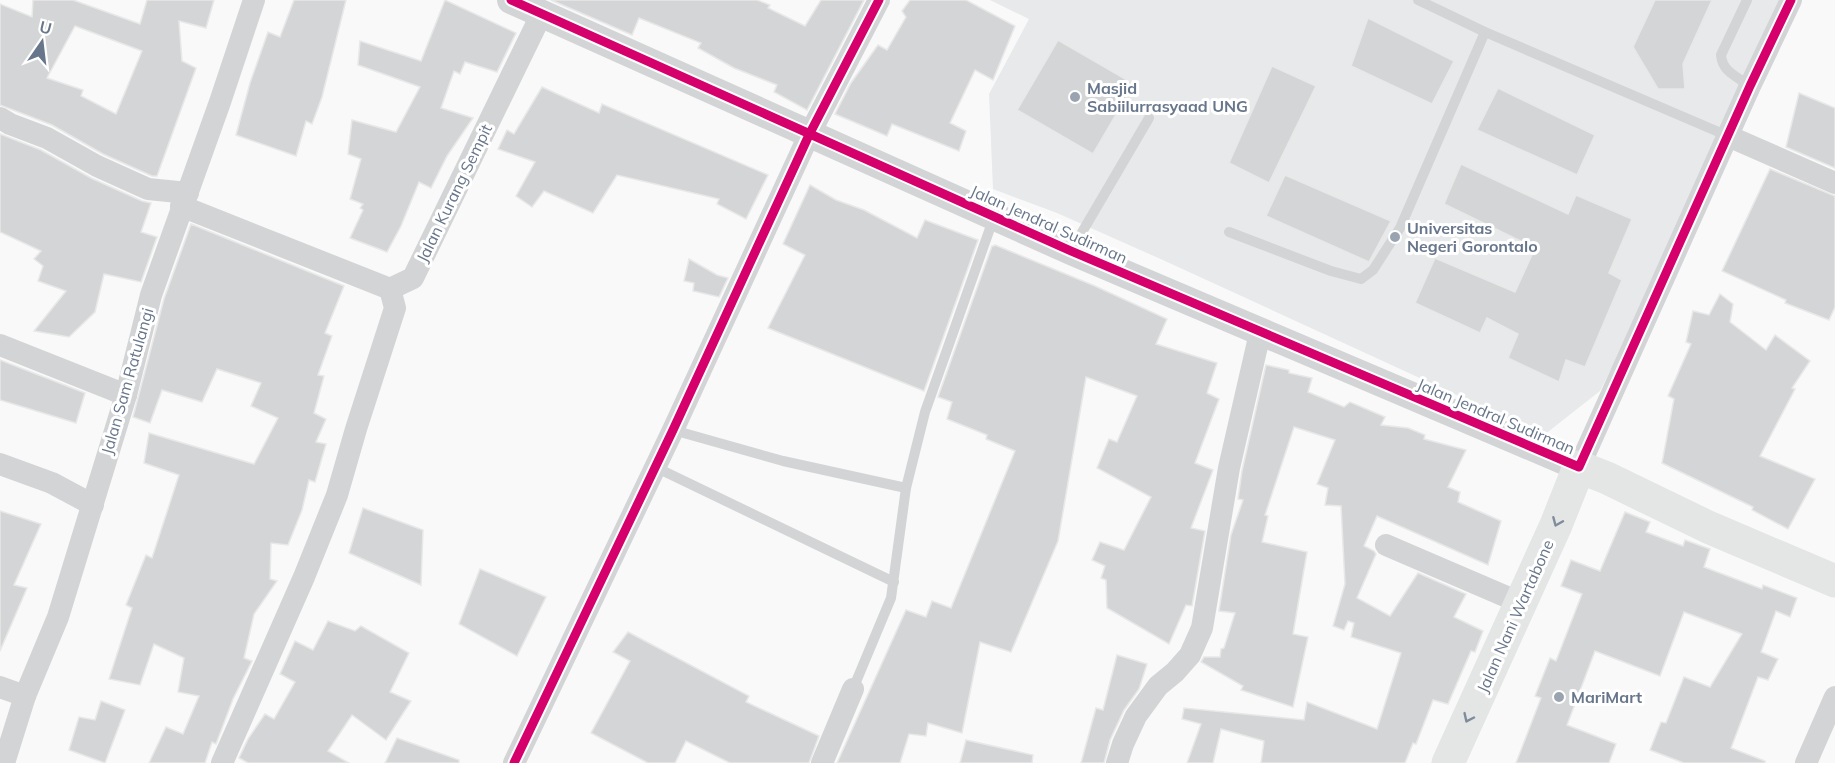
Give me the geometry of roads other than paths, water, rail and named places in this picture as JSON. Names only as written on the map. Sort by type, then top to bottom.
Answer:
[{"type":"main road","name":"Jalan Jendral Sudirman","points":[[1579,467],[1607,478],[1708,527],[1834,580]]},
{"type":"main road","name":"Jalan Nani Wartabone","points":[[1448,763],[1556,525],[1579,467]]},
{"type":"street","name":"Jalan Sam Ratulangi","points":[[4,763],[25,696],[58,617],[126,395],[151,295],[254,0]]},
{"type":"street","name":"Jalan Jendral Sudirman","points":[[511,0],[1071,251],[1579,467]]},
{"type":"street","points":[[514,763],[673,430],[809,135],[879,0]]},
{"type":"street","points":[[1579,467],[1791,0]]},
{"type":"street","name":"Jalan Kurang Sempit","points":[[390,289],[413,278],[542,13]]},
{"type":"street","points":[[0,118],[47,138],[97,166],[148,189],[185,200],[390,289],[395,308],[337,495],[304,577],[222,763]]},
{"type":"street","points":[[1728,136],[1835,183]]},
{"type":"street","points":[[1117,763],[1136,716],[1158,686],[1190,655],[1202,628],[1229,468],[1260,333]]},
{"type":"street","points":[[0,345],[126,395]]},
{"type":"street","points":[[0,464],[52,483],[93,505]]},
{"type":"street","points":[[1386,545],[1521,603]]},
{"type":"street","points":[[0,687],[25,696]]},
{"type":"street","points":[[822,763],[854,689]]},
{"type":"street","points":[[1806,763],[1835,697]]},
{"type":"lane","points":[[1418,0],[1485,32],[1728,136]]},
{"type":"lane","points":[[1747,0],[1721,55],[1725,69],[1750,86]]},
{"type":"lane","points":[[1229,232],[1331,271],[1360,279],[1373,270],[1400,228],[1485,32]]},
{"type":"lane","points":[[1071,251],[1149,118]]},
{"type":"lane","points":[[854,689],[891,598],[906,488],[925,412],[994,217]]},
{"type":"lane","points":[[673,430],[783,461],[906,488]]},
{"type":"lane","points":[[655,466],[894,582]]},
{"type":"place","name":"Masjid Sabiilurrasyaad UNG","points":[[1075,97]]},
{"type":"place","name":"Universitas Negeri Gorontalo","points":[[1395,237]]},
{"type":"place","name":"MariMart","points":[[1559,697]]}]
